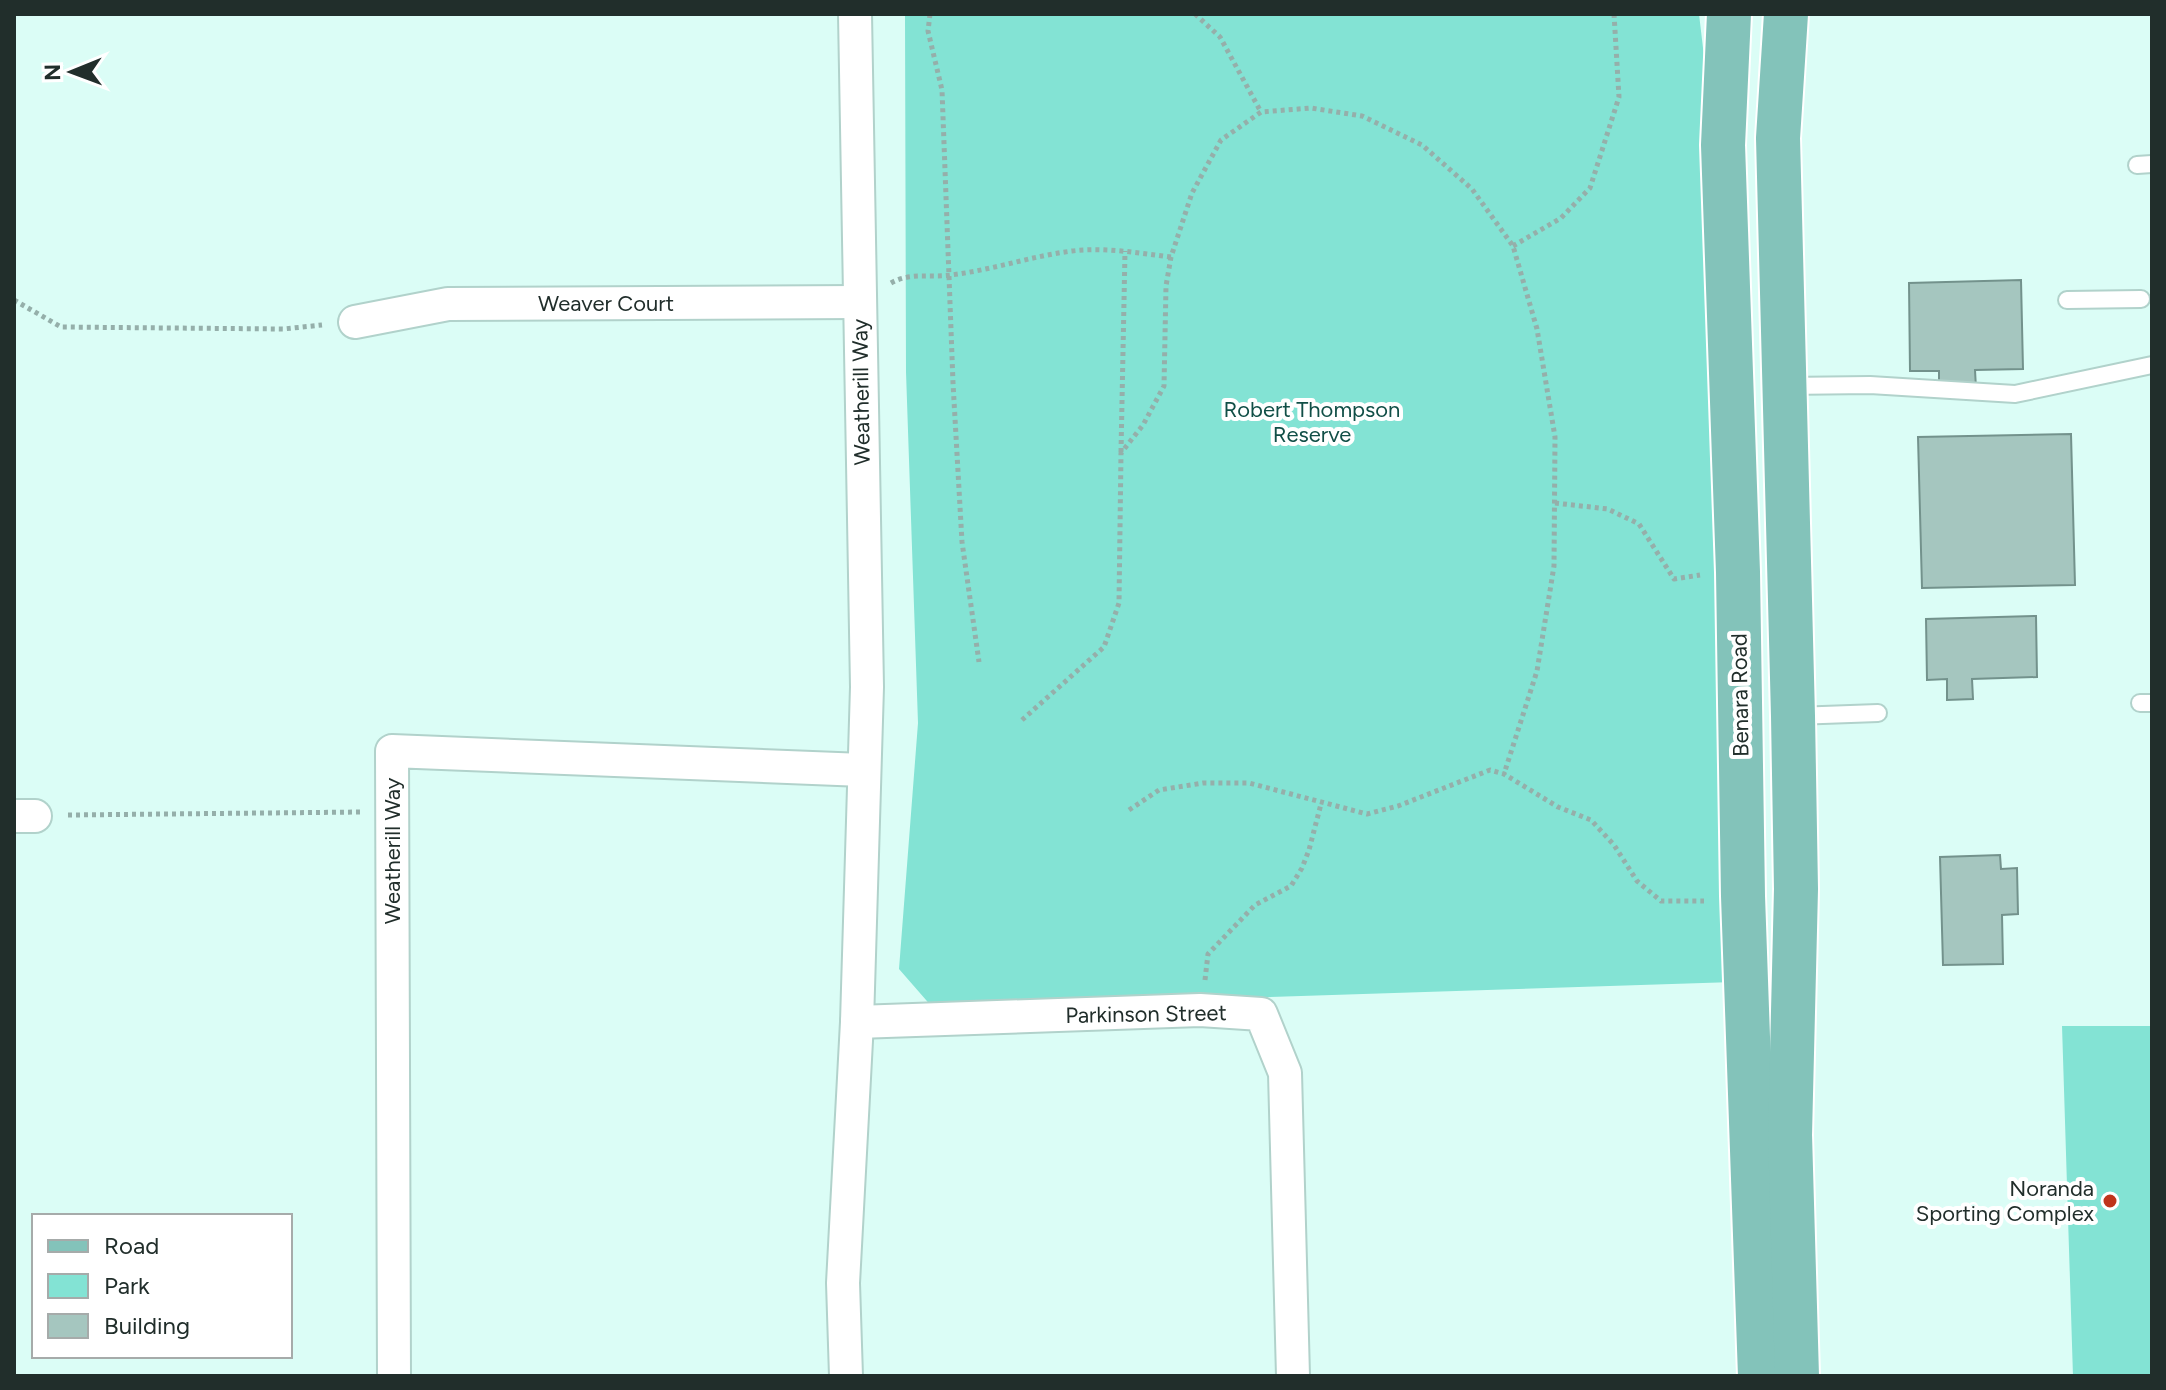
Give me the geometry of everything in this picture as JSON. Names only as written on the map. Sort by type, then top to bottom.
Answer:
[{"type":"main road","name":"Benara Road","points":[[1729,14],[1723,145],[1738,572],[1743,896],[1760,1376]]},
{"type":"main road","points":[[1786,14],[1778,138],[1796,889],[1790,1135],[1797,1376]]},
{"type":"street","name":"Weatherill Way","points":[[846,1376],[843,1283],[857,1022],[867,687],[855,14]]},
{"type":"street","name":"Weaver Court","points":[[355,322],[448,304],[859,302]]},
{"type":"street","name":"Weatherill Way","points":[[394,1376],[392,751],[863,770]]},
{"type":"street","name":"Parkinson Street","points":[[857,1022],[1205,1010],[1261,1014],[1285,1073],[1293,1376]]},
{"type":"lane","points":[[2067,300],[2141,299]]},
{"type":"lane","points":[[1785,386],[1870,385],[2015,394],[2152,365]]},
{"type":"lane","points":[[1793,716],[1878,713]]},
{"type":"path","points":[[930,14],[928,31],[942,90],[962,542],[979,662]]},
{"type":"path","points":[[1195,14],[1220,37],[1261,112]]},
{"type":"path","points":[[1513,246],[1561,218],[1590,188],[1619,97],[1614,14]]},
{"type":"path","points":[[1121,453],[1143,425],[1164,386],[1166,286],[1171,257],[1192,193],[1221,140],[1261,112],[1311,108],[1362,116],[1422,145],[1472,189],[1513,246],[1537,329],[1555,437],[1554,566],[1537,671],[1504,774]]},
{"type":"path","points":[[859,302],[902,277],[949,276],[1071,251],[1125,251],[1171,257]]},
{"type":"path","points":[[1022,720],[1104,647],[1119,603],[1125,251]]},
{"type":"path","points":[[14,300],[61,327],[283,329],[355,322]]},
{"type":"path","points":[[1555,503],[1608,509],[1639,524],[1674,579],[1710,573]]},
{"type":"path","points":[[1129,810],[1159,790],[1203,783],[1249,783],[1367,814],[1398,806],[1490,770],[1504,774],[1558,807],[1591,820],[1614,845],[1637,881],[1661,901],[1721,901],[1743,896]]},
{"type":"path","points":[[1205,1010],[1208,954],[1255,905],[1291,886],[1305,859],[1321,804]]},
{"type":"path","points":[[24,816],[392,811]]},
{"type":"green space","name":"Robert Thompson Reserve","points":[[905,14],[1699,14],[1707,82],[1734,982],[933,1008],[899,969],[918,723],[906,372]]},
{"type":"green space","name":"Noranda Sporting Complex","points":[[2062,1026],[2152,1026],[2152,1376],[2073,1376]]},
{"type":"building","points":[[2021,280],[2023,369],[1975,370],[1976,388],[1939,389],[1939,371],[1910,371],[1909,283]]},
{"type":"building","points":[[2071,434],[2075,585],[1922,588],[1918,437]]},
{"type":"building","points":[[2036,616],[2037,677],[1972,679],[1973,699],[1947,700],[1947,679],[1927,680],[1926,619]]},
{"type":"building","points":[[2000,855],[2001,869],[2017,868],[2018,914],[2002,915],[2003,964],[1943,965],[1940,857]]},
{"type":"place","name":"Noranda Sporting Complex","points":[[2110,1201]]}]
